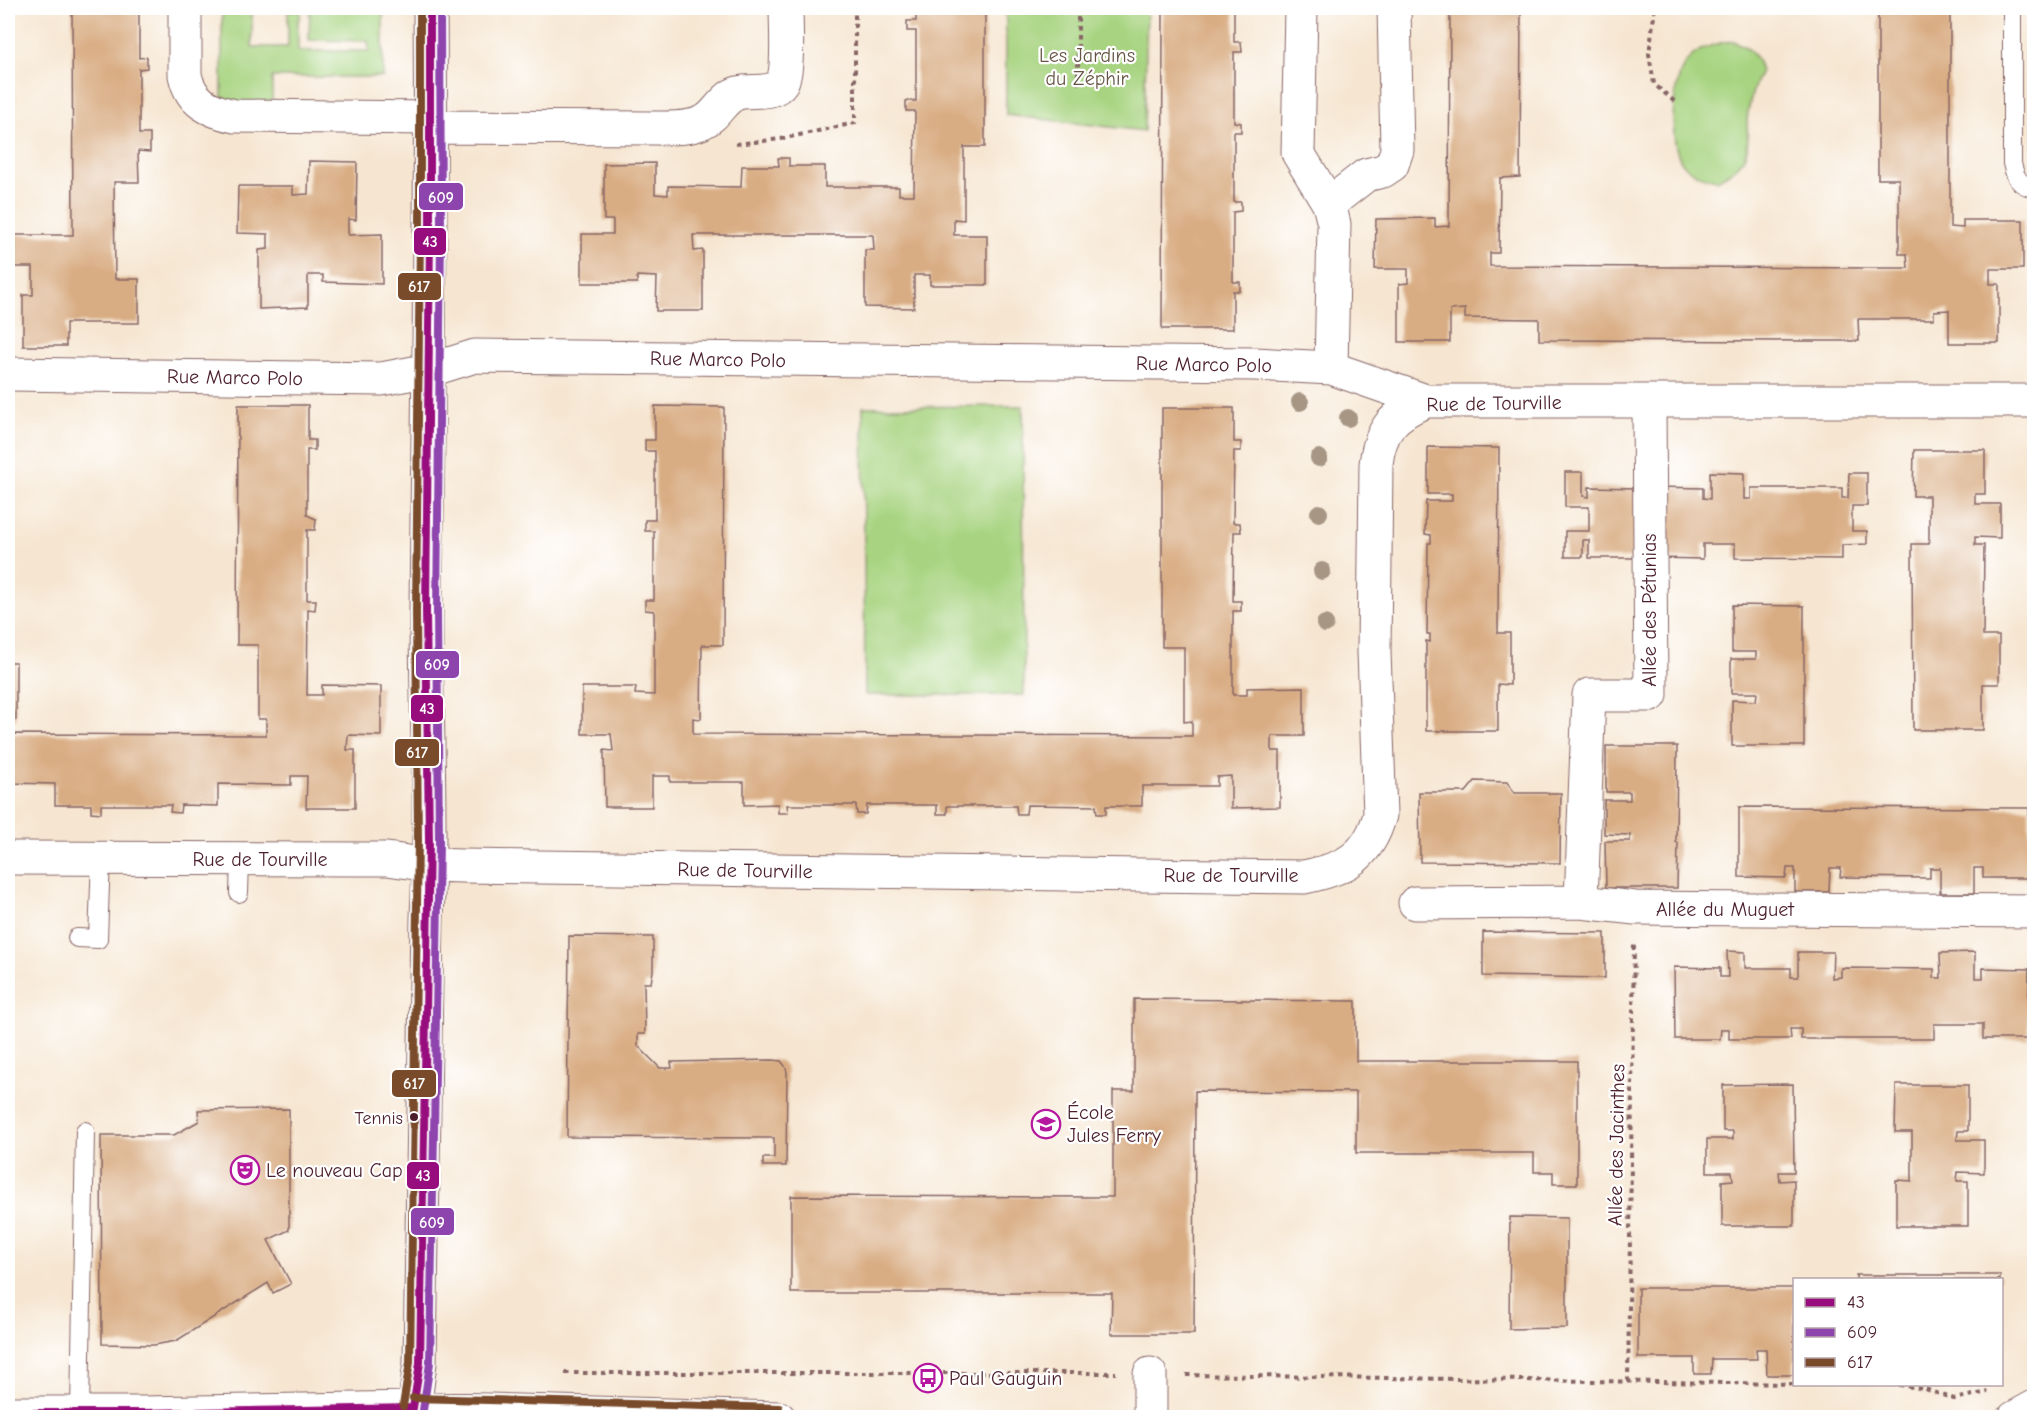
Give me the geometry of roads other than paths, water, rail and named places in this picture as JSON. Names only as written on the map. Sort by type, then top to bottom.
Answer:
[{"type":"street","points":[[185,8],[185,75],[188,86],[199,102],[213,111],[235,116],[657,129],[703,122],[725,100],[738,93],[773,90],[782,82],[785,69],[786,8]]},
{"type":"street","points":[[413,1413],[420,1362],[427,918],[430,865],[426,615],[430,370],[430,8]]},
{"type":"street","points":[[1301,8],[1298,153],[1329,204],[1334,224],[1330,368]]},
{"type":"street","points":[[1329,204],[1366,176],[1383,171],[1392,165],[1396,150],[1394,8]]},
{"type":"street","name":"Rue Marco Polo","points":[[8,374],[381,379],[430,370],[475,356],[1255,364],[1330,368],[1426,401]]},
{"type":"street","name":"Rue de Tourville","points":[[8,858],[387,859],[430,865],[1304,877],[1338,868],[1351,861],[1376,831],[1380,815],[1374,652],[1376,464],[1378,446],[1385,429],[1410,408],[1426,401],[2034,401]]},
{"type":"street","name":"Allée des Pétunias","points":[[1581,902],[1589,695],[1651,695],[1649,401]]},
{"type":"street","name":"Allée du Muguet","points":[[1415,903],[1581,902],[1635,908],[2034,911]]},
{"type":"street","points":[[1150,1374],[1150,1418]]},
{"type":"street","points":[[2014,1418],[2034,1407]]},
{"type":"street","points":[[8,1413],[180,1415],[413,1413],[779,1418]]},
{"type":"lane","points":[[2012,8],[2012,163],[2015,175],[2024,186],[2034,188]]},
{"type":"lane","points":[[77,938],[98,939],[101,858]]},
{"type":"lane","points":[[240,860],[240,893]]},
{"type":"lane","points":[[80,1413],[84,1131]]},
{"type":"place","name":"Tennis","points":[[414,1117]]},
{"type":"place","name":"École Jules Ferry","points":[[1046,1124]]},
{"type":"place","name":"Le nouveau Cap","points":[[245,1170]]},
{"type":"place","name":"Paul Gauguin","points":[[928,1378]]},
{"type":"park label","name":"Les Jardins du Zéphir","points":[[1087,66]]}]
